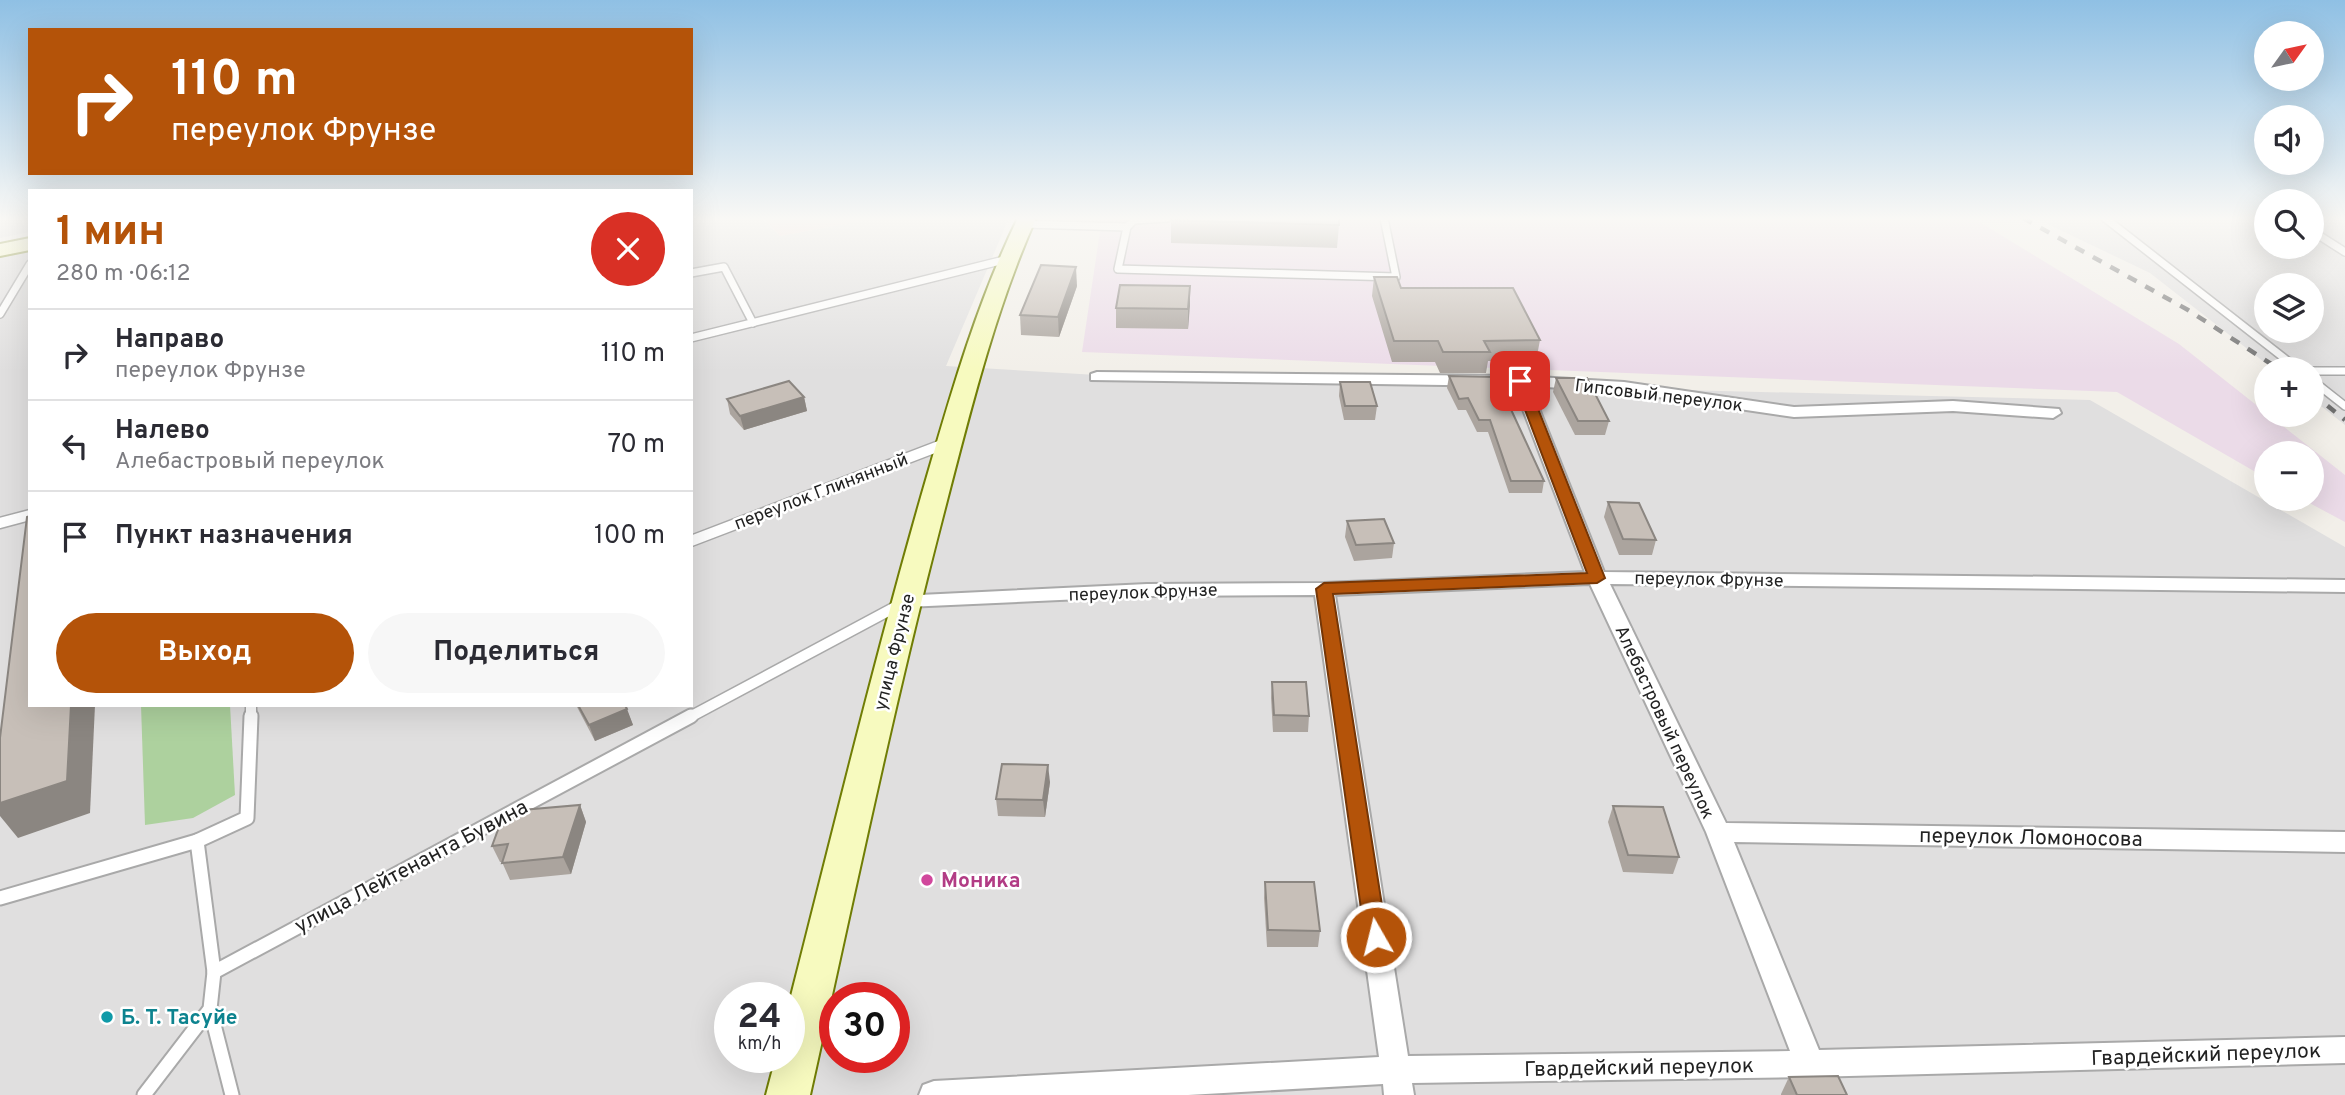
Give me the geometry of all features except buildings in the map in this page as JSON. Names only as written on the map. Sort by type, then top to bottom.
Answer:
[{"type":"main road","name":"улица Фрунзе","points":[[788,1095],[906,601],[950,441],[1005,269]]},
{"type":"street","name":"Гипсовый переулок","points":[[1097,377],[1520,381],[1624,387],[1794,412],[1953,406],[2053,413]]},
{"type":"street","name":"Алебастровый переулок","points":[[1520,381],[1597,578],[1718,832],[1810,1064]]},
{"type":"street","name":"переулок Фрунзе","points":[[906,601],[1147,590],[1324,589],[1597,578],[2345,586]]},
{"type":"street","points":[[1324,589],[1397,1083]]},
{"type":"street","name":"переулок Ломоносова","points":[[1718,832],[2345,842]]},
{"type":"street","name":"Гвардейский переулок","points":[[934,1095],[1397,1083],[1810,1064],[2345,1050]]},
{"type":"lane","points":[[0,314],[27,269]]},
{"type":"lane","points":[[693,273],[712,269]]},
{"type":"lane","points":[[725,269],[753,323]]},
{"type":"lane","points":[[693,338],[968,269]]},
{"type":"lane","points":[[1121,269],[1396,277],[1394,269]]},
{"type":"lane","points":[[2170,269],[2283,357]]},
{"type":"lane","points":[[2324,371],[2345,370]]},
{"type":"lane","points":[[2324,389],[2345,406]]},
{"type":"lane","name":"переулок Глинянный","points":[[693,540],[950,441]]},
{"type":"lane","points":[[0,523],[28,516]]},
{"type":"lane","name":"улица Лейтенанта Бувина","points":[[214,972],[906,601]]},
{"type":"lane","points":[[0,898],[197,841],[247,818],[251,707]]},
{"type":"lane","points":[[197,841],[214,972],[210,1009],[232,1095]]},
{"type":"lane","points":[[144,1095],[210,1009]]},
{"type":"shaded area","points":[[0,269],[28,269],[28,707],[693,707],[693,269],[987,269],[946,366],[1114,376],[2090,400],[2254,495],[2254,511],[2283,511],[2345,547],[2345,1095],[0,1095]]},
{"type":"shaded area","points":[[1094,269],[2057,269],[2179,344],[2254,403],[2254,427],[2284,427],[2302,441],[2254,441],[2254,471],[2117,392],[1082,352]]},
{"type":"shaded area","points":[[2142,269],[2345,269],[2345,425],[2324,408],[2324,357],[2258,357]]},
{"type":"shaded area","points":[[2324,458],[2345,475],[2345,522],[2324,511]]},
{"type":"green space","points":[[141,707],[230,707],[235,795],[193,818],[145,825]]},
{"type":"railway","points":[[2115,269],[2188,310],[2260,357]]},
{"type":"railway","points":[[2324,403],[2345,420]]},
{"type":"place","name":"Моника","points":[[927,880]]},
{"type":"place","name":"Б. Т. Тасуйе","points":[[107,1017]]},
{"type":"route","points":[[1376,937],[1324,589],[1597,578],[1520,381]]}]
